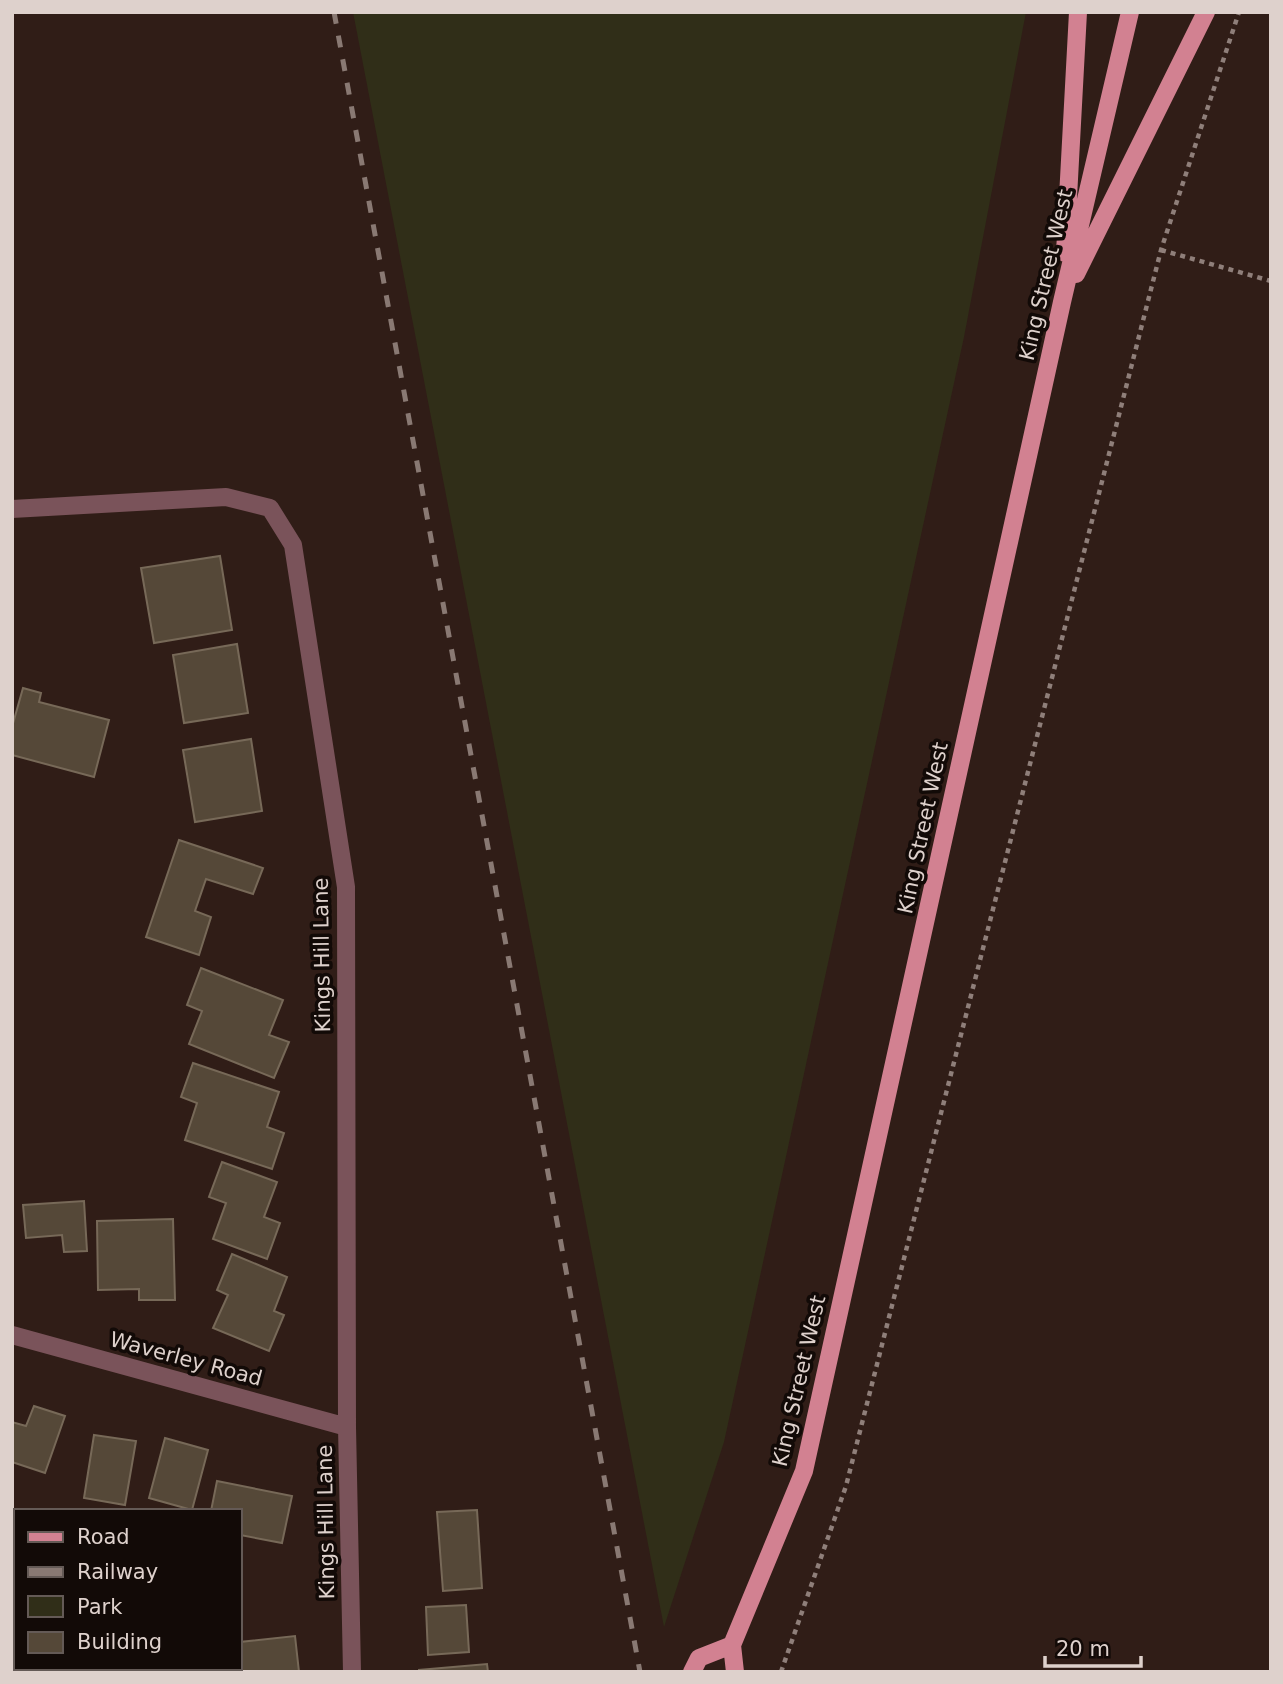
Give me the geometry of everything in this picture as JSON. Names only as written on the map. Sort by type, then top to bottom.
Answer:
[{"type":"main road","points":[[1062,302],[1078,12]]},
{"type":"main road","name":"King Street West","points":[[735,1672],[732,1645],[804,1471],[1062,302],[1130,12]]},
{"type":"main road","points":[[1062,302],[1206,12]]},
{"type":"main road","points":[[692,1672],[699,1658],[732,1645]]},
{"type":"street","name":"Kings Hill Lane","points":[[12,509],[226,496],[270,508],[293,545],[346,887],[347,1427],[352,1672]]},
{"type":"street","name":"Waverley Road","points":[[12,1335],[347,1427]]},
{"type":"path","points":[[781,1672],[846,1486],[1161,250],[1239,12]]},
{"type":"path","points":[[1161,250],[1271,281]]},
{"type":"green space","points":[[353,12],[1026,12],[964,337],[724,1442],[664,1627]]},
{"type":"building","points":[[220,556],[232,630],[154,643],[141,568]]},
{"type":"building","points":[[237,644],[248,713],[184,723],[173,655]]},
{"type":"building","points":[[23,688],[41,693],[39,702],[109,720],[94,777],[12,755],[12,727]]},
{"type":"building","points":[[251,739],[262,811],[195,822],[183,750]]},
{"type":"building","points":[[179,840],[263,868],[253,894],[206,879],[195,911],[211,917],[199,955],[146,937]]},
{"type":"building","points":[[201,968],[283,1000],[269,1035],[289,1042],[274,1078],[189,1044],[202,1011],[187,1005]]},
{"type":"building","points":[[193,1063],[279,1092],[267,1127],[284,1133],[272,1169],[185,1140],[197,1103],[181,1097]]},
{"type":"building","points":[[222,1162],[277,1182],[264,1217],[280,1223],[267,1259],[213,1239],[226,1203],[209,1197]]},
{"type":"building","points":[[84,1201],[87,1251],[64,1252],[62,1235],[26,1238],[23,1205]]},
{"type":"building","points":[[173,1219],[175,1300],[139,1300],[139,1289],[98,1290],[97,1221]]},
{"type":"building","points":[[232,1254],[287,1277],[274,1311],[284,1315],[269,1351],[213,1328],[228,1295],[217,1290]]},
{"type":"building","points":[[34,1406],[65,1416],[45,1473],[12,1462],[12,1422],[26,1426]]},
{"type":"building","points":[[94,1435],[136,1441],[125,1505],[84,1498]]},
{"type":"building","points":[[165,1438],[208,1450],[192,1509],[149,1498]]},
{"type":"building","points":[[217,1481],[292,1496],[282,1543],[242,1535],[242,1509],[211,1509]]},
{"type":"building","points":[[477,1510],[482,1588],[443,1591],[437,1512]]},
{"type":"building","points":[[466,1605],[469,1652],[428,1655],[426,1607]]},
{"type":"building","points":[[295,1636],[299,1672],[232,1672],[242,1670],[242,1642]]},
{"type":"building","points":[[487,1664],[488,1672],[419,1672],[419,1670]]},
{"type":"railway","points":[[334,12],[640,1672]]}]
